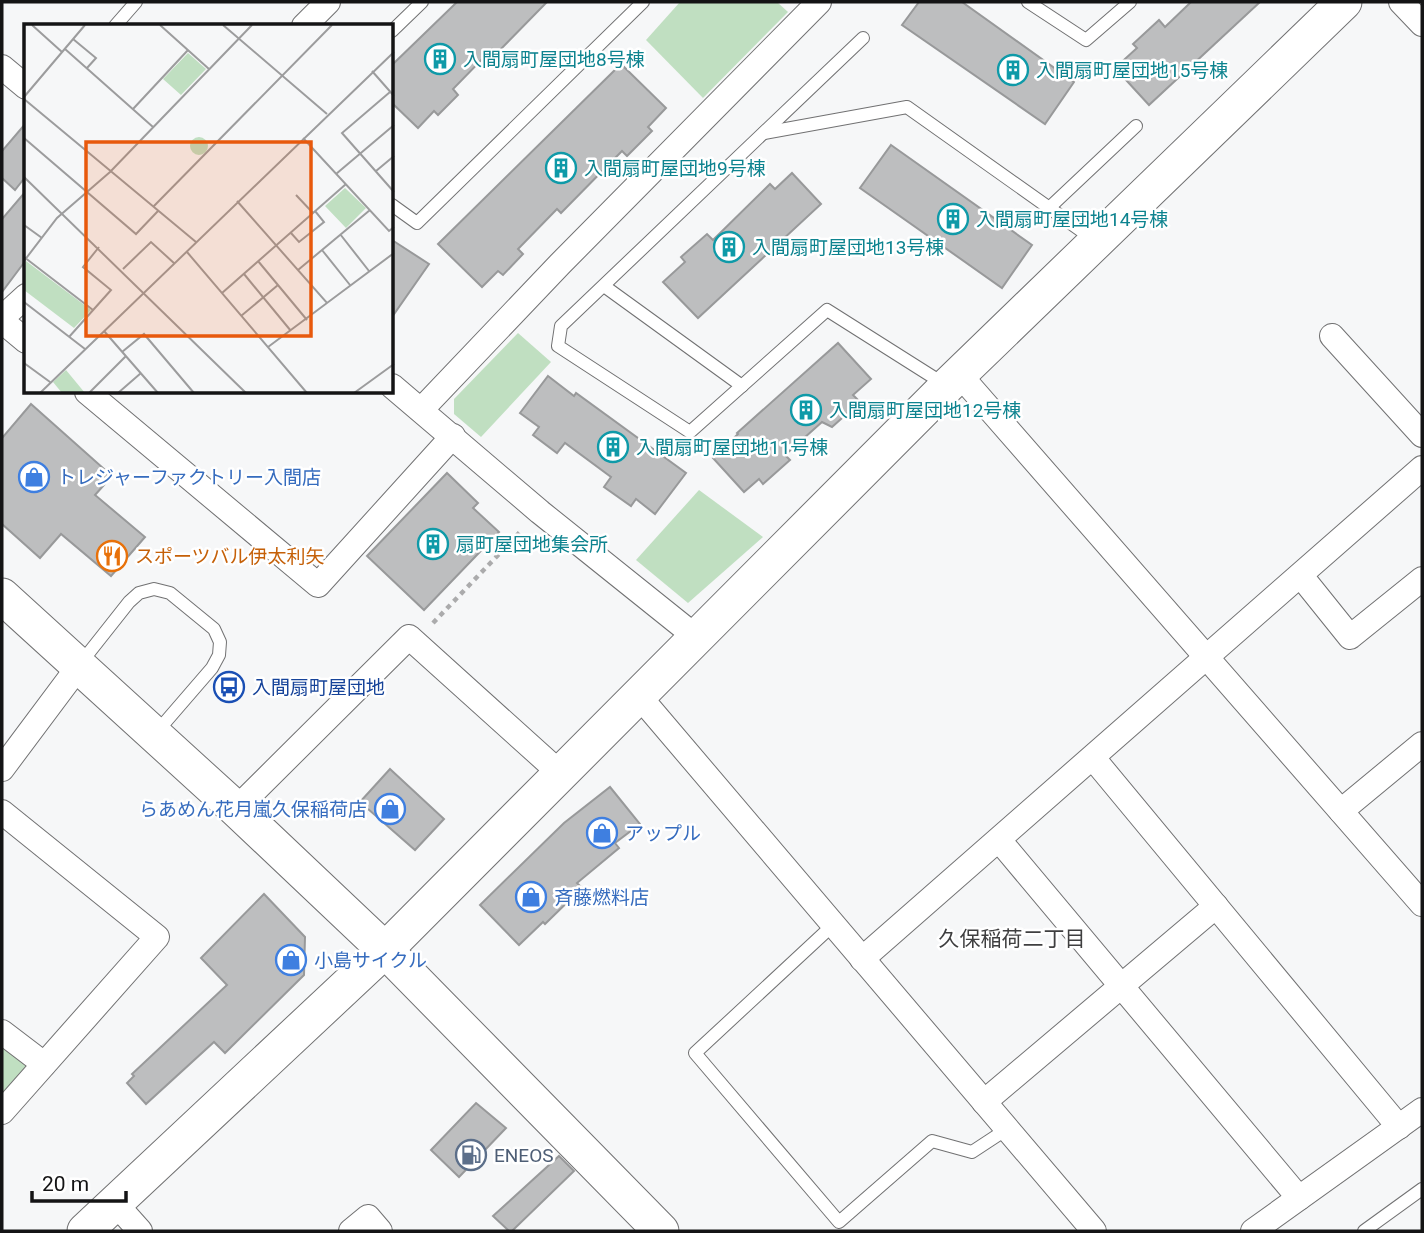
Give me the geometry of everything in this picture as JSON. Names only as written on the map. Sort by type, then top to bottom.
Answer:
[{"type":"street","points":[[306,24],[328,2]]},
{"type":"street","points":[[421,410],[560,264],[819,2]]},
{"type":"street","points":[[85,1231],[385,950],[953,380],[1344,2]]},
{"type":"street","points":[[1401,2],[1422,24]]},
{"type":"street","points":[[2,67],[24,85]]},
{"type":"street","points":[[24,298],[2,319],[24,339]]},
{"type":"street","points":[[1332,336],[1422,435]]},
{"type":"street","points":[[953,380],[1207,658],[1422,904]]},
{"type":"street","points":[[394,388],[540,512],[696,636]]},
{"type":"street","points":[[89,394],[317,584],[453,436]]},
{"type":"street","points":[[862,959],[1422,468]]},
{"type":"street","points":[[1301,576],[1350,636],[1422,579]]},
{"type":"street","points":[[2,596],[155,734],[385,950],[661,1231]]},
{"type":"street","points":[[236,809],[410,636],[561,774]]},
{"type":"street","points":[[2,769],[79,666]]},
{"type":"street","points":[[639,696],[1094,1231]]},
{"type":"street","points":[[1341,811],[1422,744]]},
{"type":"street","points":[[1093,758],[1399,1127]]},
{"type":"street","points":[[2,812],[157,937],[2,1112]]},
{"type":"street","points":[[999,839],[1300,1198]]},
{"type":"street","points":[[984,1102],[1216,906]]},
{"type":"street","points":[[2,1032],[44,1064]]},
{"type":"street","points":[[1254,1231],[1422,1110]]},
{"type":"street","points":[[115,1203],[140,1231]]},
{"type":"street","points":[[351,1231],[368,1217],[380,1231]]},
{"type":"lane","points":[[117,24],[135,2]]},
{"type":"lane","points":[[394,29],[422,2]]},
{"type":"lane","points":[[394,206],[417,223],[643,2]]},
{"type":"lane","points":[[1028,2],[1086,40],[1130,2]]},
{"type":"lane","points":[[863,38],[561,326],[558,346],[690,432],[827,310],[953,380]]},
{"type":"lane","points":[[764,133],[907,107],[1096,242]]},
{"type":"lane","points":[[1049,208],[1136,125]]},
{"type":"lane","points":[[604,286],[742,386]]},
{"type":"lane","points":[[79,666],[139,593],[154,589],[170,593],[214,629],[220,642],[216,662],[155,734]]},
{"type":"lane","points":[[833,925],[695,1053],[839,1222],[932,1141],[972,1152],[1007,1129]]},
{"type":"lane","points":[[1364,1231],[1422,1189]]},
{"type":"path","points":[[415,641],[540,512]]},
{"type":"green space","points":[[680,2],[777,2],[788,12],[703,98],[646,40]]},
{"type":"green space","points":[[518,333],[551,362],[481,437],[454,414],[454,399]]},
{"type":"green space","points":[[699,490],[763,537],[688,603],[636,560]]},
{"type":"green space","points":[[2,1046],[29,1067],[2,1096]]},
{"type":"building","name":"入間扇町屋団地8号棟","points":[[457,2],[547,2],[496,54],[492,49],[453,89],[458,95],[438,115],[434,111],[418,128],[394,105],[394,63]]},
{"type":"building","name":"入間扇町屋団地15号棟","points":[[919,2],[962,2],[1074,82],[1045,124],[902,25]]},
{"type":"building","points":[[1191,2],[1260,2],[1149,105],[1115,68],[1137,48],[1133,44],[1159,20],[1165,27]]},
{"type":"building","name":"入間扇町屋団地9号棟","points":[[621,64],[666,108],[648,127],[652,131],[627,156],[622,151],[561,213],[557,209],[518,249],[523,254],[503,275],[498,271],[482,287],[438,244]]},
{"type":"building","points":[[24,125],[24,179],[15,190],[2,178],[2,151]]},
{"type":"building","name":"入間扇町屋団地14号棟","points":[[891,145],[1032,245],[1002,288],[860,188]]},
{"type":"building","name":"入間扇町屋団地13号棟","points":[[792,173],[821,204],[698,318],[663,282],[685,262],[681,257],[707,234],[713,240],[770,184],[775,189]]},
{"type":"building","points":[[24,193],[24,263],[2,292],[2,219]]},
{"type":"building","points":[[394,241],[429,264],[394,314]]},
{"type":"building","name":"入間扇町屋団地12号棟","points":[[838,343],[871,379],[853,395],[860,402],[832,427],[822,422],[785,455],[790,460],[763,484],[759,479],[744,492],[713,458],[737,433]]},
{"type":"building","name":"入間扇町屋団地11号棟","points":[[548,376],[574,396],[576,393],[686,473],[655,514],[636,499],[631,506],[604,487],[611,477],[565,443],[557,453],[533,435],[539,427],[520,413]]},
{"type":"building","points":[[31,404],[112,476],[95,495],[145,537],[111,576],[61,534],[40,558],[2,524],[2,438]]},
{"type":"building","name":"扇町屋団地集会所","points":[[447,473],[478,503],[473,508],[499,532],[424,610],[367,556]]},
{"type":"building","points":[[390,769],[444,819],[415,850],[360,802]]},
{"type":"building","points":[[610,787],[640,824],[615,843],[619,848],[577,883],[582,888],[519,945],[480,905],[564,823]]},
{"type":"building","points":[[264,894],[305,937],[304,975],[225,1053],[214,1042],[146,1104],[127,1083],[134,1076],[132,1074],[227,985],[201,958]]},
{"type":"building","points":[[476,1103],[506,1128],[459,1177],[431,1150]]},
{"type":"building","points":[[559,1156],[574,1171],[509,1231],[493,1216]]},
{"type":"place","name":"入間扇町屋団地8号棟","points":[[440,59]]},
{"type":"place","name":"入間扇町屋団地15号棟","points":[[1013,70]]},
{"type":"place","name":"入間扇町屋団地9号棟","points":[[561,168]]},
{"type":"place","name":"入間扇町屋団地14号棟","points":[[953,219]]},
{"type":"place","name":"入間扇町屋団地13号棟","points":[[729,247]]},
{"type":"place","name":"入間扇町屋団地12号棟","points":[[806,410]]},
{"type":"place","name":"入間扇町屋団地11号棟","points":[[613,447]]},
{"type":"place","name":"トレジャーファクトリー入間店","points":[[34,477]]},
{"type":"place","name":"扇町屋団地集会所","points":[[433,544]]},
{"type":"place","name":"スポーツバル伊太利矢","points":[[112,556]]},
{"type":"place","name":"入間扇町屋団地","points":[[229,687]]},
{"type":"place","name":"らあめん花月嵐久保稲荷店","points":[[390,809]]},
{"type":"place","name":"アップル","points":[[602,833]]},
{"type":"place","name":"斉藤燃料店","points":[[531,897]]},
{"type":"place","name":"小島サイクル","points":[[291,960]]},
{"type":"place","name":"ENEOS","points":[[471,1155]]},
{"type":"district","name":"久保稲荷二丁目","points":[[1012,939]]}]
